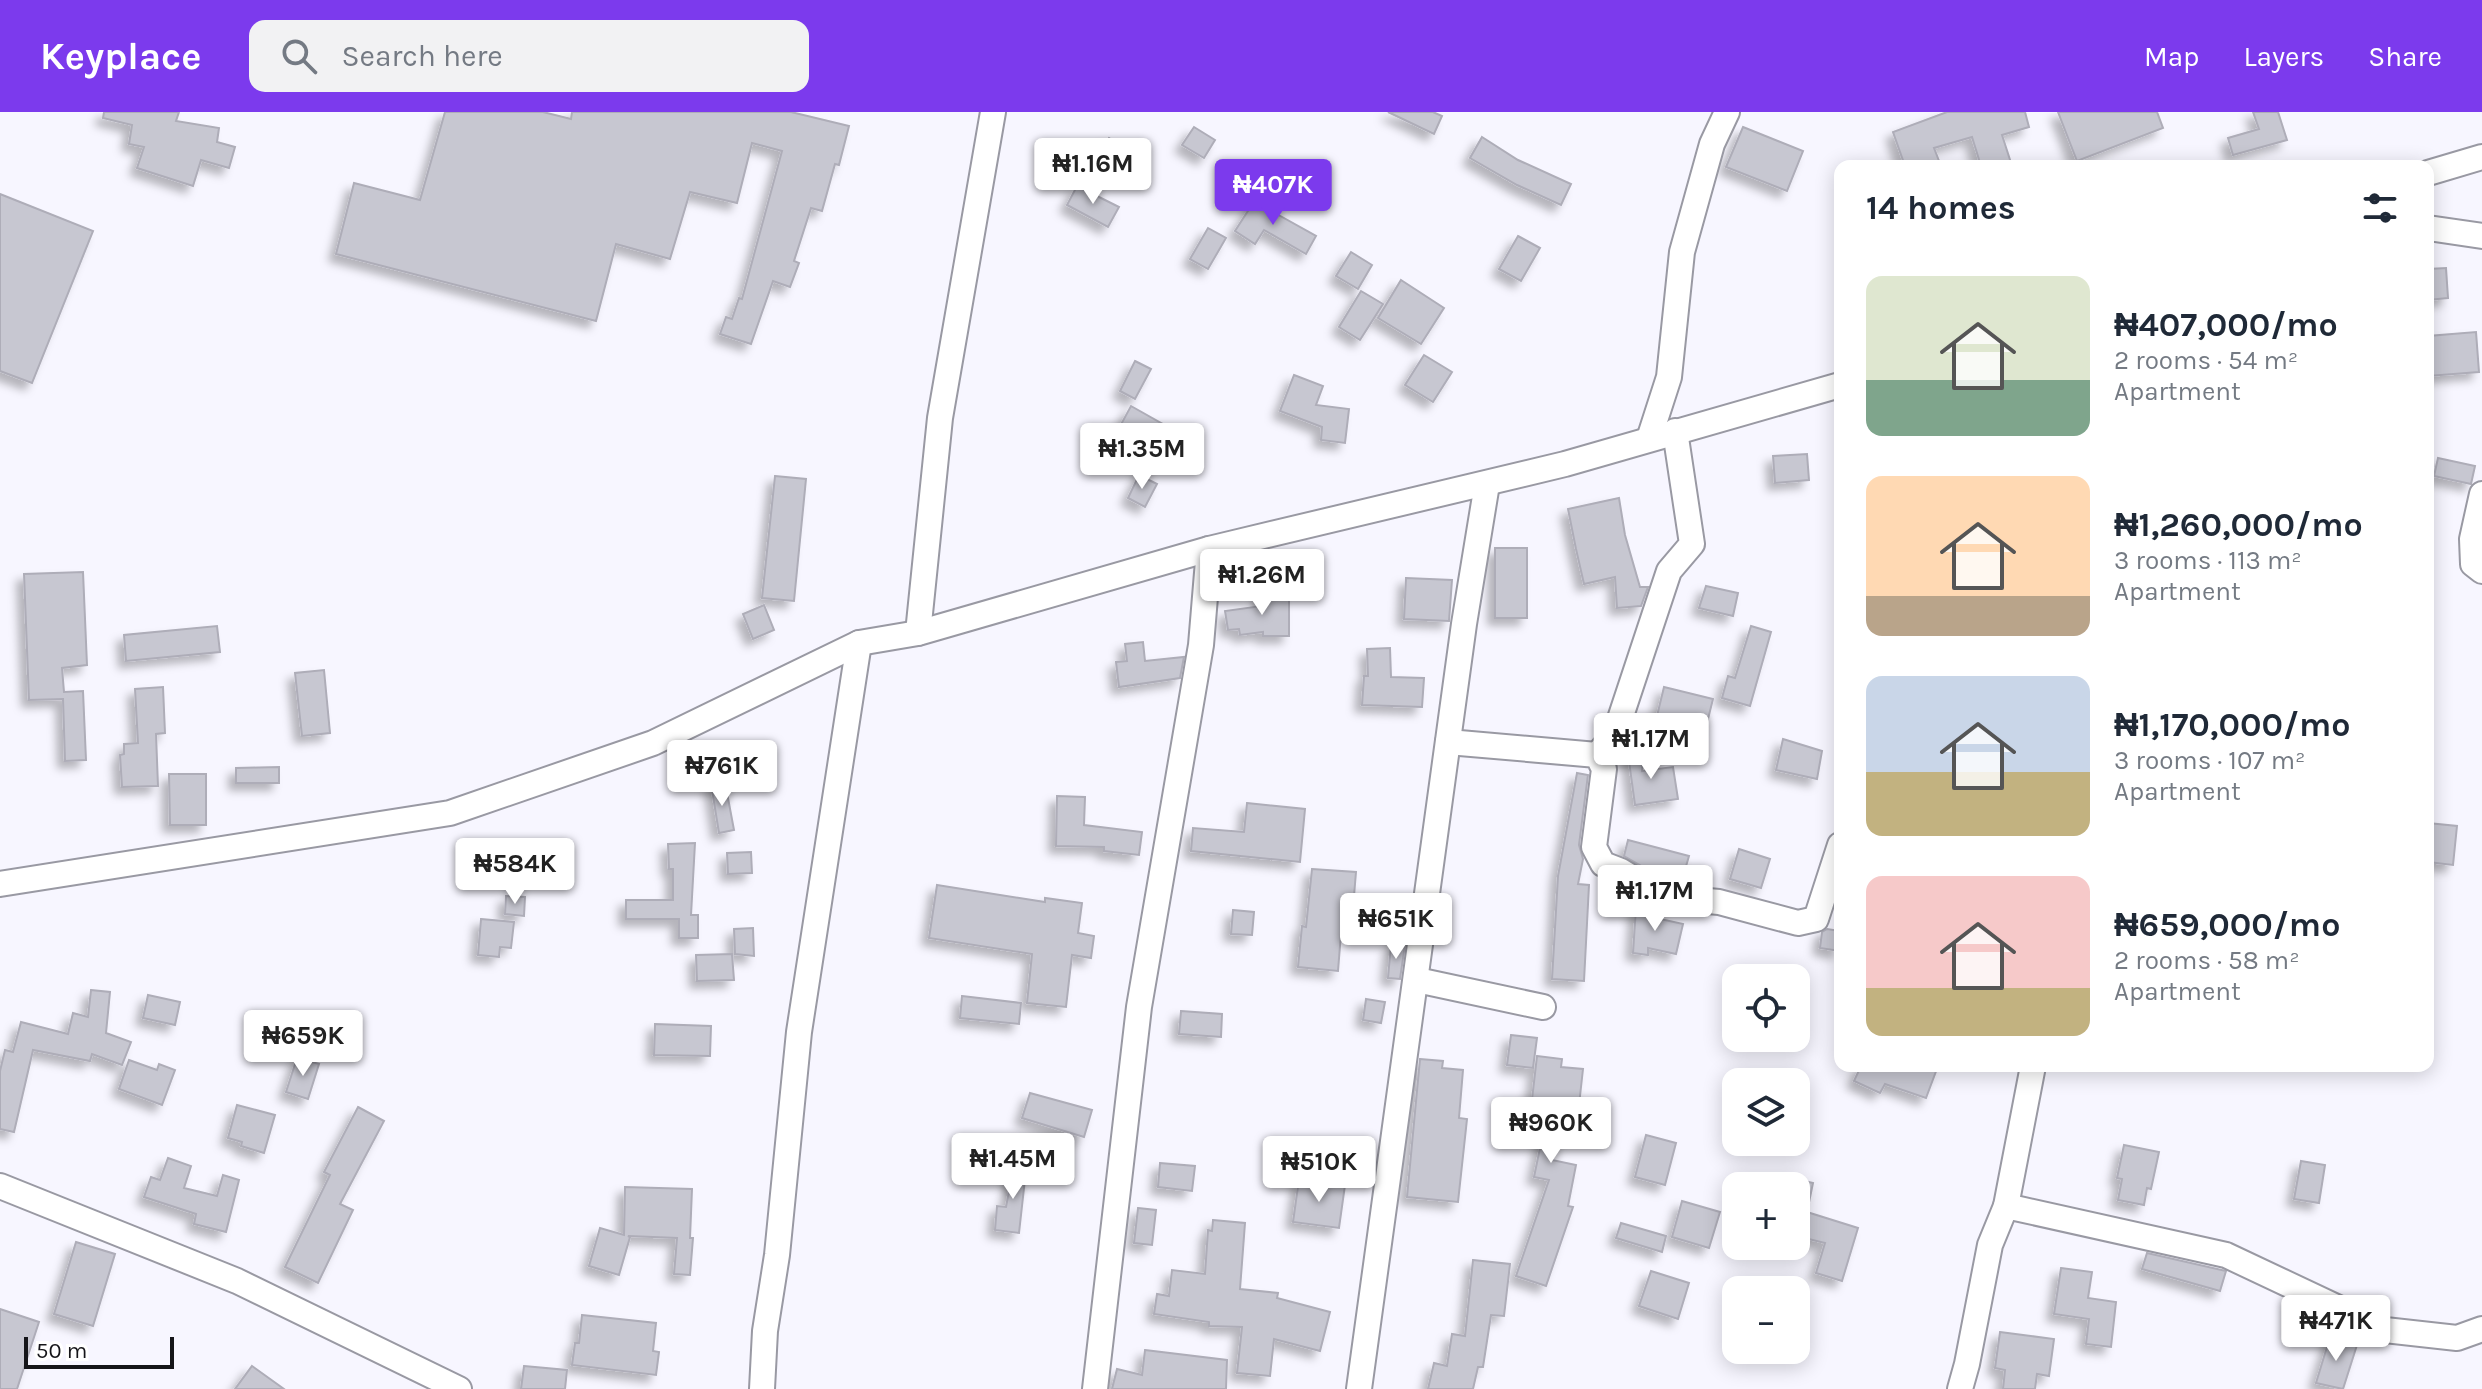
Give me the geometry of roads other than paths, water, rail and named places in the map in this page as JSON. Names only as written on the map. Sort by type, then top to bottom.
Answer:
[{"type":"street","points":[[918,633],[940,418],[993,112]]},
{"type":"street","points":[[1649,439],[1669,377],[1682,252],[1712,144],[1727,112]]},
{"type":"street","points":[[2434,171],[2482,157]]},
{"type":"street","points":[[2434,229],[2482,236]]},
{"type":"street","points":[[0,884],[450,813],[653,743],[859,643],[918,633],[1209,549],[1487,484],[1834,387]]},
{"type":"street","points":[[1597,755],[1615,734],[1669,571],[1692,544],[1675,431]]},
{"type":"street","points":[[1359,1389],[1448,742],[1487,484]]},
{"type":"street","points":[[2482,494],[2472,539],[2473,564],[2482,571]]},
{"type":"street","points":[[1095,1389],[1139,1007],[1201,645],[1209,549]]},
{"type":"street","points":[[762,1389],[765,1331],[777,1255],[799,1032],[859,643]]},
{"type":"street","points":[[1448,742],[1597,755]]},
{"type":"street","points":[[1597,755],[1604,769],[1594,847],[1603,864],[1621,871],[1664,897],[1719,902],[1798,923],[1816,919],[1834,864]]},
{"type":"street","points":[[1417,980],[1543,1007]]},
{"type":"street","points":[[1960,1389],[1990,1245],[2006,1206],[2032,1072]]},
{"type":"street","points":[[0,1186],[237,1281],[459,1389]]},
{"type":"street","points":[[2006,1206],[2226,1255],[2385,1330],[2457,1338],[2482,1329]]}]
